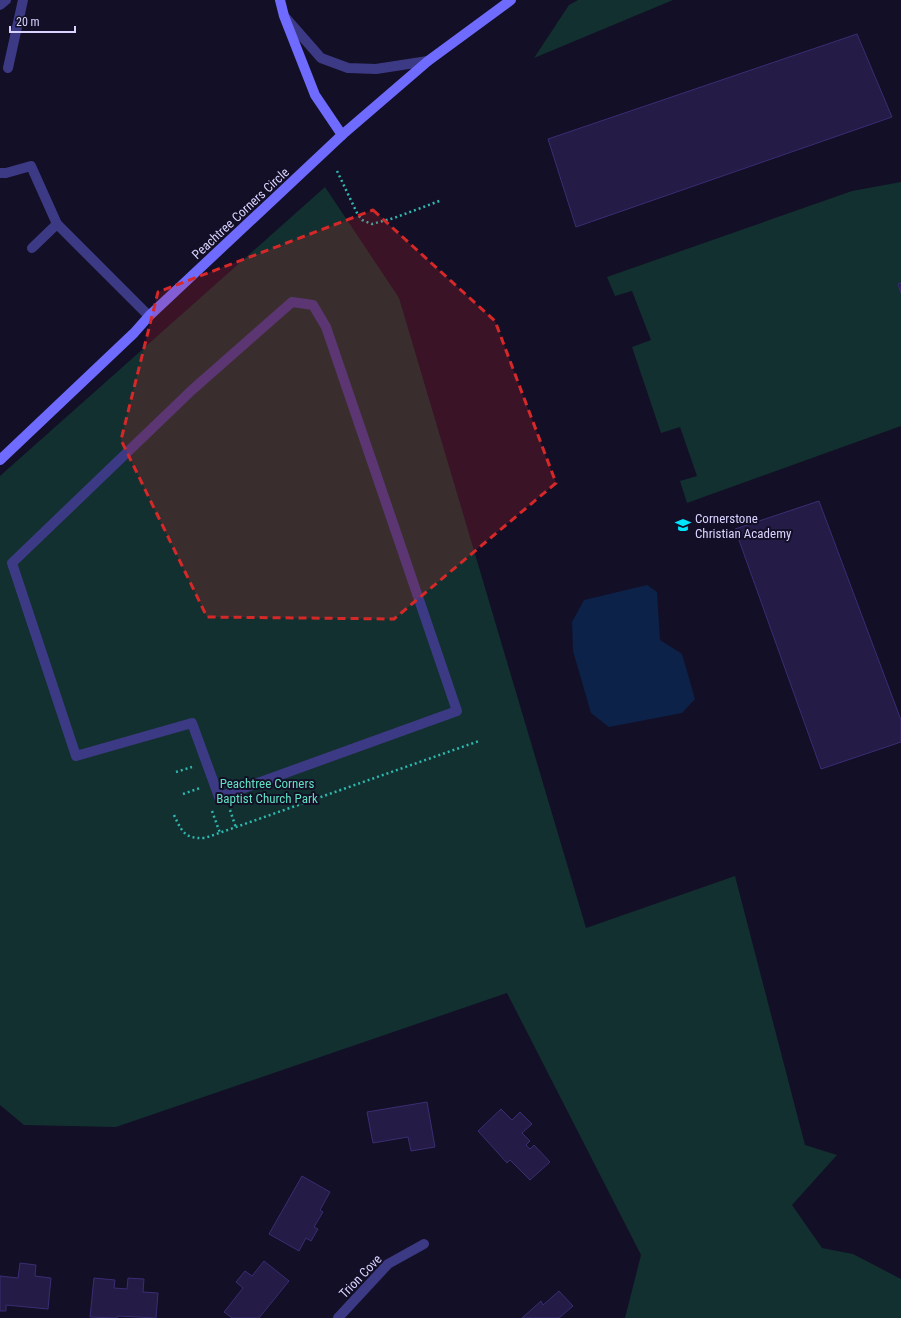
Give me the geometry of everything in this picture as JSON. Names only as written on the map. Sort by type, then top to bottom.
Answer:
[{"type":"street","points":[[0,5],[6,0]]},
{"type":"street","points":[[8,68],[23,0]]},
{"type":"street","points":[[280,0],[284,16],[315,95],[342,135]]},
{"type":"street","name":"Peachtree Corners Circle","points":[[0,460],[342,135],[428,61],[511,0]]},
{"type":"street","points":[[284,16],[321,58],[348,68],[376,69],[428,61]]},
{"type":"street","points":[[0,173],[6,173],[31,166],[57,224],[150,316]]},
{"type":"street","points":[[32,248],[57,224]]},
{"type":"street","points":[[292,302],[313,305],[326,327],[457,711],[219,797],[192,723],[76,756],[12,563],[192,390],[292,302]]},
{"type":"street","name":"Trion Cove","points":[[338,1318],[388,1264],[424,1244]]},
{"type":"path","points":[[337,171],[357,213],[362,220],[372,224],[394,218],[442,200]]},
{"type":"path","points":[[174,815],[186,835],[195,838],[206,838],[479,741]]},
{"type":"path","points":[[176,772],[196,765]]},
{"type":"path","points":[[183,794],[204,787]]},
{"type":"path","points":[[211,807],[220,833]]},
{"type":"highlighted area","points":[[373,210],[495,321],[556,483],[394,619],[207,617],[121,440],[158,292]]},
{"type":"green space","points":[[578,0],[673,0],[534,58],[569,5]]},
{"type":"green space","points":[[901,182],[901,426],[687,503],[680,481],[697,476],[680,427],[661,433],[632,347],[651,340],[632,291],[615,296],[607,277],[852,191]]},
{"type":"green space","name":"Peachtree Corners Baptist Church Park","points":[[325,187],[399,298],[586,928],[735,876],[805,1145],[837,1155],[792,1205],[822,1248],[853,1254],[901,1279],[901,1318],[625,1318],[641,1255],[507,993],[116,1127],[24,1125],[0,1105],[0,476]]},
{"type":"water","points":[[647,585],[657,592],[660,640],[682,654],[695,699],[682,713],[609,727],[591,713],[573,651],[572,622],[584,600]]},
{"type":"building","points":[[857,34],[892,117],[576,227],[548,139]]},
{"type":"building","points":[[901,283],[901,293],[898,284]]},
{"type":"building","points":[[819,501],[901,720],[901,742],[821,769],[735,529]]},
{"type":"building","points":[[427,1102],[435,1147],[411,1151],[408,1137],[373,1143],[367,1112]]},
{"type":"building","points":[[501,1109],[512,1120],[520,1112],[532,1124],[522,1133],[530,1141],[526,1145],[530,1149],[534,1145],[550,1162],[530,1180],[510,1160],[507,1163],[478,1131]]},
{"type":"building","points":[[302,1176],[330,1192],[320,1210],[323,1212],[314,1227],[318,1229],[311,1241],[306,1238],[299,1251],[269,1234]]},
{"type":"building","points":[[264,1261],[289,1281],[259,1318],[232,1318],[224,1312],[243,1288],[236,1282],[245,1271],[252,1276]]},
{"type":"building","points":[[20,1263],[36,1265],[35,1276],[51,1278],[48,1309],[6,1305],[6,1311],[0,1311],[0,1276],[18,1278]]},
{"type":"building","points":[[94,1278],[115,1280],[114,1288],[127,1289],[128,1278],[144,1279],[143,1292],[158,1293],[156,1318],[118,1316],[117,1318],[90,1317]]},
{"type":"building","points":[[559,1291],[573,1306],[559,1318],[522,1318],[541,1301],[543,1305]]},
{"type":"place","name":"Cornerstone Christian Academy","points":[[683,525]]}]
